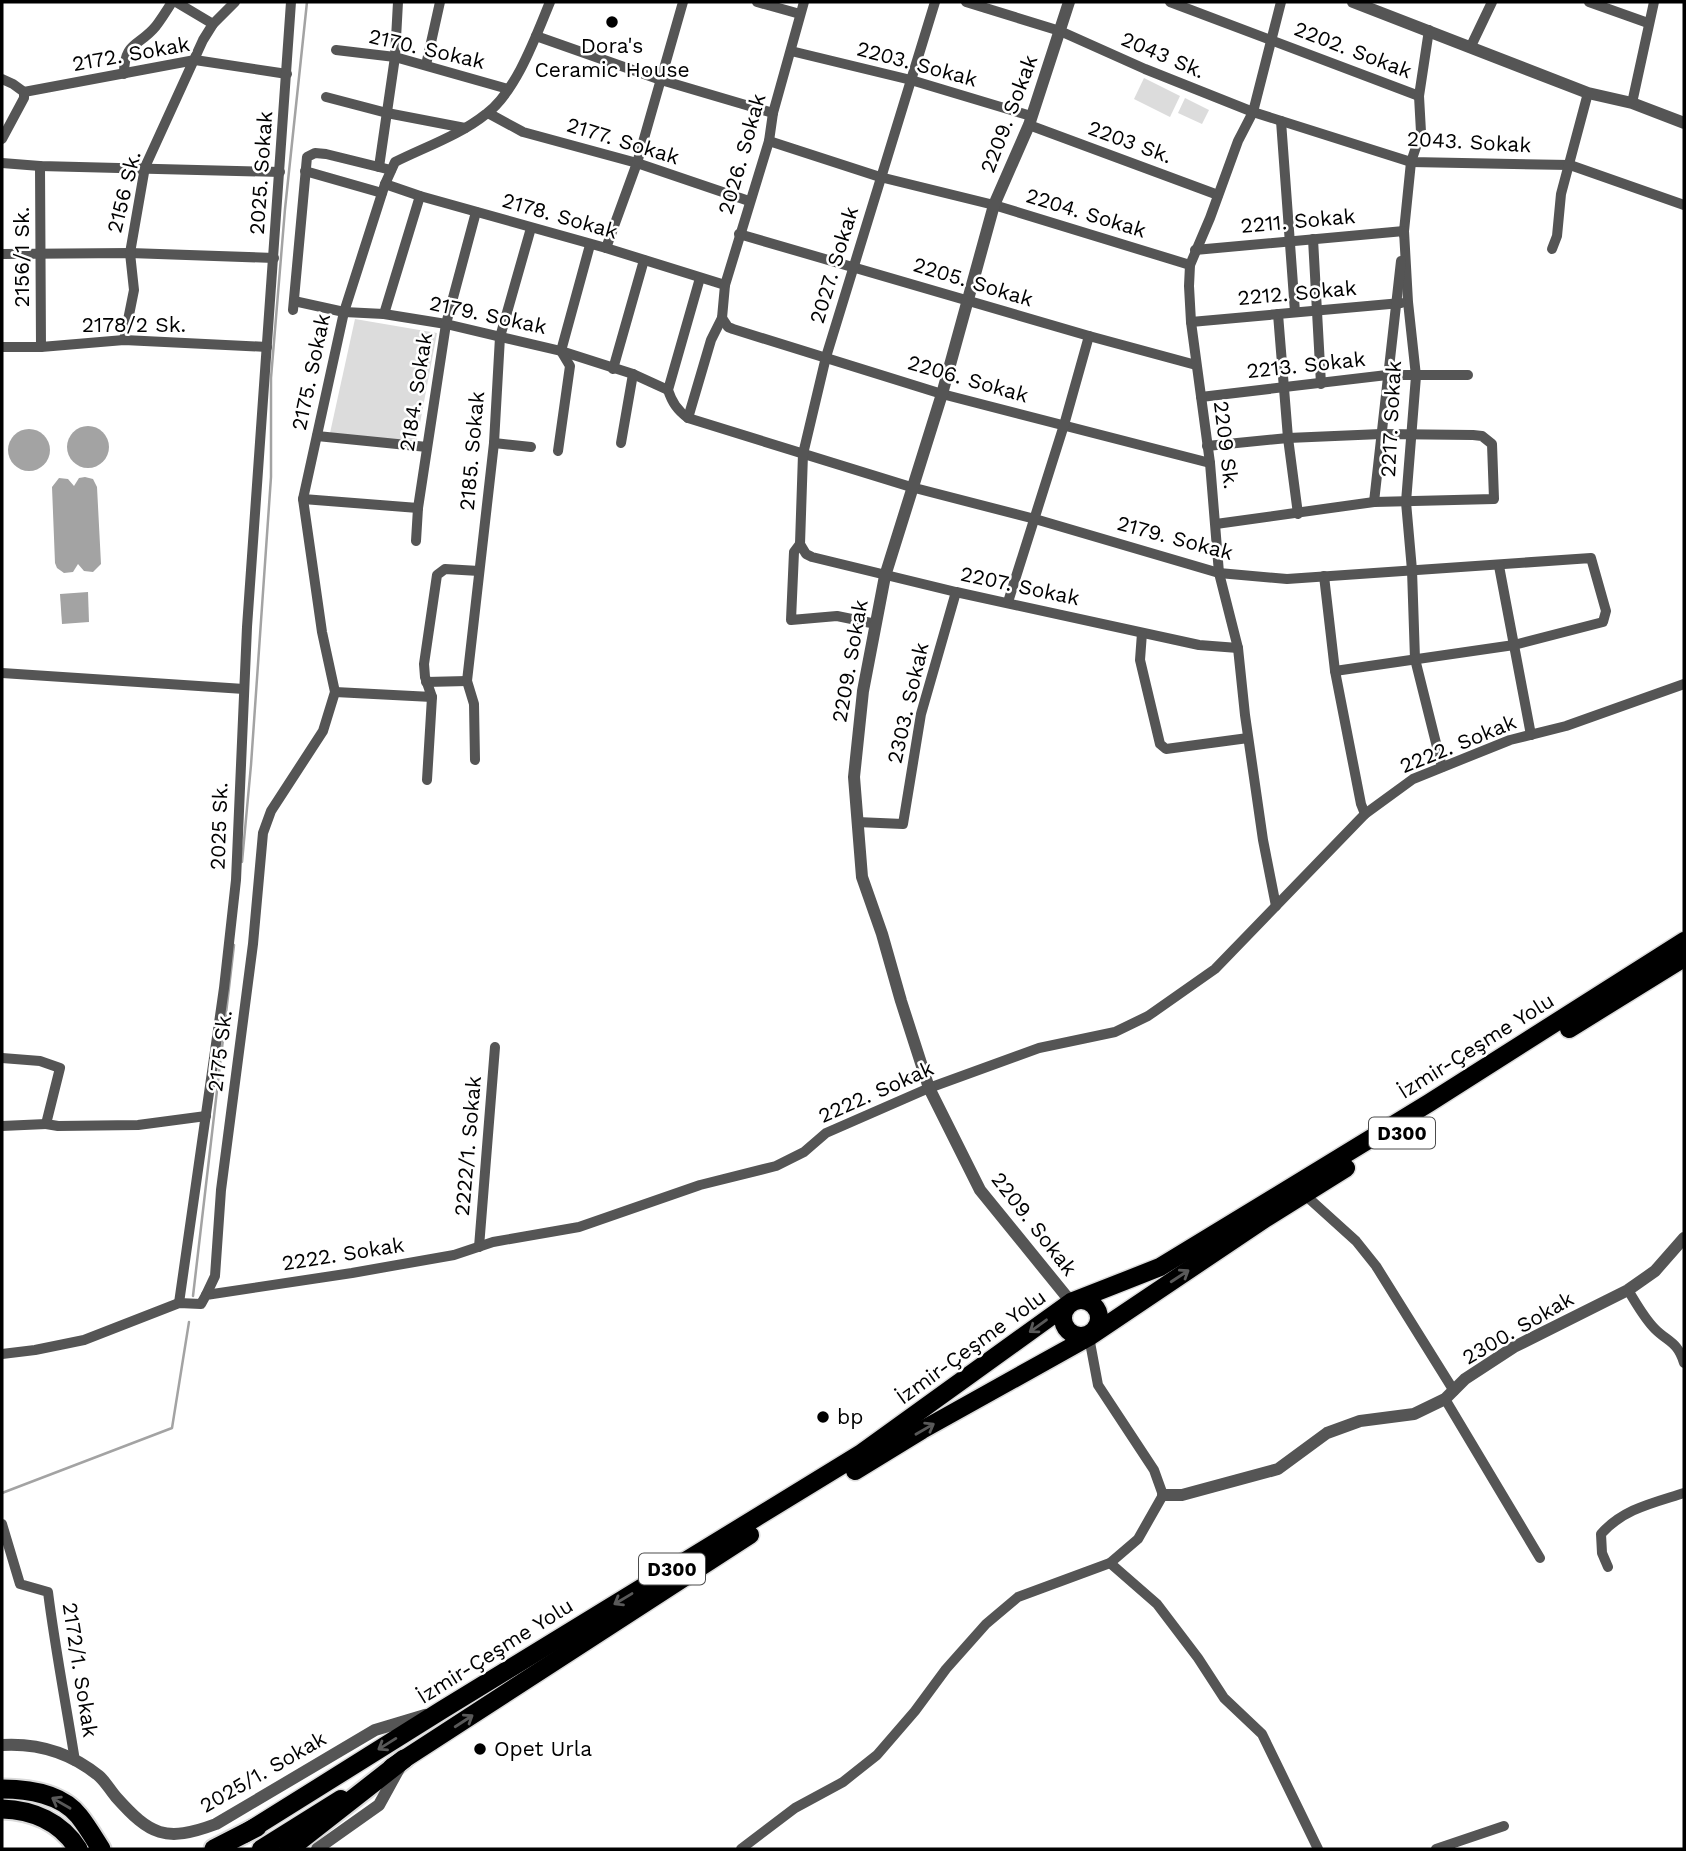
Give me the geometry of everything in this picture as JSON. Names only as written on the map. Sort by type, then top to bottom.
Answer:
[{"type":"highway","name":"İzmir-Çeşme Yolu","points":[[221,1849],[860,1454],[1071,1302],[1160,1267],[1440,1096],[1684,941]]},
{"type":"highway","name":"İzmir-Çeşme Yolu","points":[[261,1849],[755,1532],[922,1430],[1089,1337],[1304,1194],[1684,958]]},
{"type":"highway","points":[[1086,1300],[1096,1306],[1099,1312],[1098,1324],[1089,1337],[1073,1335],[1065,1326],[1063,1314],[1071,1302],[1086,1300]]},
{"type":"highway","points":[[289,1849],[404,1759]]},
{"type":"highway","points":[[2,1788],[27,1789],[55,1799],[78,1813],[101,1849]]},
{"type":"highway","points":[[2,1809],[33,1812],[55,1823],[78,1849]]},
{"type":"highway","points":[[214,1849],[257,1827]]},
{"type":"street","points":[[124,74],[124,60],[128,50],[156,25],[174,2],[213,24]]},
{"type":"street","name":"2156 Sk.","points":[[124,340],[134,290],[130,253],[145,167],[213,24],[235,2]]},
{"type":"street","name":"2025. Sokak","points":[[267,347],[291,2]]},
{"type":"street","points":[[379,167],[395,57],[398,2]]},
{"type":"street","points":[[426,65],[440,2]]},
{"type":"street","points":[[305,172],[307,157],[315,153],[391,170],[395,162],[488,113],[508,89],[536,36],[550,2]]},
{"type":"street","points":[[606,248],[637,163],[683,2]]},
{"type":"street","points":[[757,2],[800,14]]},
{"type":"street","name":"2026. Sokak","points":[[688,418],[711,341],[722,318],[725,285],[769,141],[773,113],[804,2]]},
{"type":"street","name":"2027. Sokak","points":[[876,624],[830,616],[791,620],[794,552],[800,544],[803,454],[826,357],[935,2]]},
{"type":"street","points":[[966,2],[1060,31]]},
{"type":"street","name":"2209. Sokak","points":[[1069,2],[1030,120],[994,205],[942,394],[885,576],[863,691],[853,777],[862,877],[929,1088],[980,1190],[1071,1302]]},
{"type":"street","name":"2202. Sokak","points":[[1170,2],[1419,96]]},
{"type":"street","name":"2209 Sk.","points":[[1276,905],[1263,840],[1238,648],[1219,573],[1210,463],[1191,322],[1190,265],[1238,141],[1253,112],[1282,2]]},
{"type":"street","points":[[1353,2],[1588,93],[1632,103],[1684,123]]},
{"type":"street","points":[[1472,46],[1492,2]]},
{"type":"street","points":[[1589,2],[1648,23]]},
{"type":"street","points":[[1632,103],[1654,2]]},
{"type":"street","name":"2217. Sokak","points":[[1429,30],[1419,96],[1421,132],[1411,162],[1404,231],[1402,303],[1416,376],[1406,502],[1415,659],[1442,767]]},
{"type":"street","name":"2043 Sk.","points":[[1060,31],[1253,112]]},
{"type":"street","points":[[536,36],[661,80],[773,113]]},
{"type":"street","name":"2170. Sokak","points":[[336,50],[395,57],[508,89]]},
{"type":"street","name":"2203. Sokak","points":[[791,51],[911,80],[1030,120]]},
{"type":"street","name":"2172. Sokak","points":[[24,95],[195,60],[287,74]]},
{"type":"street","points":[[2,79],[13,84],[24,95],[2,139]]},
{"type":"street","points":[[1552,249],[1557,236],[1561,194],[1588,93]]},
{"type":"street","points":[[326,97],[387,113],[464,128]]},
{"type":"street","name":"2043. Sokak","points":[[1253,112],[1411,162],[1570,166],[1684,205]]},
{"type":"street","name":"2177. Sokak","points":[[488,113],[523,132],[637,163],[749,201]]},
{"type":"street","name":"2203 Sk.","points":[[1030,120],[1218,195]]},
{"type":"street","points":[[1280,121],[1295,313]]},
{"type":"street","name":"2204. Sokak","points":[[769,141],[880,177],[994,205],[1190,265]]},
{"type":"street","points":[[2,163],[280,172]]},
{"type":"street","name":"2156/1 Sk.","points":[[40,166],[41,347]]},
{"type":"street","name":"2175. Sokak","points":[[271,811],[323,731],[335,692],[303,499],[344,312],[391,170]]},
{"type":"street","name":"2178. Sokak","points":[[305,172],[419,196],[606,248],[725,285]]},
{"type":"street","name":"2179. Sokak","points":[[305,172],[293,305],[384,314],[446,324],[561,351],[633,374],[668,390]]},
{"type":"street","points":[[384,314],[419,196]]},
{"type":"street","name":"2184. Sokak","points":[[416,541],[418,508],[446,324],[476,212]]},
{"type":"street","name":"2185. Sokak","points":[[475,760],[474,704],[467,681],[494,443],[500,337],[531,228]]},
{"type":"street","name":"2211. Sokak","points":[[1195,250],[1404,231]]},
{"type":"street","name":"2205. Sokak","points":[[739,234],[1196,365]]},
{"type":"street","points":[[1313,239],[1321,384]]},
{"type":"street","points":[[558,450],[570,366],[561,351],[590,245]]},
{"type":"street","points":[[2,254],[130,253],[274,258]]},
{"type":"street","points":[[613,369],[644,260]]},
{"type":"street","points":[[688,418],[676,408],[668,390],[700,278]]},
{"type":"street","points":[[1374,502],[1387,375],[1402,303]]},
{"type":"street","name":"2212. Sokak","points":[[1191,322],[1402,303]]},
{"type":"street","points":[[1278,314],[1287,438],[1298,514]]},
{"type":"street","name":"2206. Sokak","points":[[722,318],[733,329],[942,394],[1210,463]]},
{"type":"street","points":[[1008,602],[1089,336]]},
{"type":"street","name":"2178/2 Sk.","points":[[2,347],[41,347],[124,340],[267,347]]},
{"type":"street","name":"2025 Sk.","points":[[179,1303],[236,880],[244,689],[267,347]]},
{"type":"street","points":[[621,443],[633,374]]},
{"type":"street","name":"2213. Sokak","points":[[1201,397],[1387,375],[1468,375]]},
{"type":"street","name":"2179. Sokak","points":[[688,418],[911,487],[1035,519],[1219,573],[1287,579],[1591,558],[1606,611],[1604,622],[1514,645]]},
{"type":"street","points":[[1207,446],[1287,438],[1381,435],[1473,435],[1482,436],[1492,444],[1494,499],[1374,502],[1216,524]]},
{"type":"street","points":[[317,436],[427,447]]},
{"type":"street","points":[[494,443],[531,447]]},
{"type":"street","points":[[303,499],[418,508]]},
{"type":"street","name":"2207. Sokak","points":[[800,544],[806,554],[812,557],[885,576],[1199,645],[1238,648]]},
{"type":"street","points":[[1499,566],[1531,735]]},
{"type":"street","points":[[427,780],[432,696],[426,681],[424,664],[437,575],[445,569],[479,571]]},
{"type":"street","points":[[1324,576],[1335,671],[1365,814]]},
{"type":"street","name":"2303. Sokak","points":[[857,822],[903,824],[921,714],[956,592]]},
{"type":"street","points":[[1142,633],[1140,660],[1160,744],[1166,749],[1248,738]]},
{"type":"street","points":[[1335,671],[1514,645]]},
{"type":"street","points":[[2,673],[244,689]]},
{"type":"street","points":[[426,681],[467,681]]},
{"type":"street","name":"2222. Sokak","points":[[2,1354],[85,1340],[179,1303],[201,1304],[206,1295],[454,1255],[479,1247],[579,1227],[700,1185],[776,1166],[803,1152],[826,1133],[929,1088],[1039,1048],[1115,1032],[1148,1016],[1215,969],[1365,814],[1413,779],[1510,740],[1566,726],[1684,684]]},
{"type":"street","points":[[335,692],[432,696]]},
{"type":"street","name":"2175 Sk.","points":[[206,1295],[215,1276],[221,1190],[253,944],[263,833],[271,811]]},
{"type":"street","name":"2222/1. Sokak","points":[[479,1247],[495,1047]]},
{"type":"street","points":[[2,1058],[40,1061],[60,1068],[46,1124]]},
{"type":"street","points":[[2,1126],[138,1125],[206,1116]]},
{"type":"street","points":[[1304,1194],[1356,1241],[1376,1266],[1540,1558]]},
{"type":"street","name":"2300. Sokak","points":[[1163,1495],[1182,1495],[1278,1469],[1327,1433],[1360,1421],[1414,1414],[1449,1395],[1465,1379],[1514,1347],[1628,1290],[1655,1271],[1684,1238]]},
{"type":"street","points":[[1628,1290],[1655,1329],[1673,1342],[1681,1352],[1684,1363]]},
{"type":"street","points":[[741,1849],[795,1808],[843,1782],[877,1755],[978,1633],[1018,1597],[1110,1563],[1138,1539],[1163,1495],[1154,1471],[1098,1385],[1089,1337]]},
{"type":"street","points":[[1608,1567],[1602,1553],[1601,1534],[1612,1521],[1626,1512],[1684,1493]]},
{"type":"street","name":"2172/1. Sokak","points":[[2,1524],[20,1584],[48,1592],[75,1761]]},
{"type":"street","points":[[1110,1563],[1157,1604],[1224,1698],[1262,1734],[1318,1849]]},
{"type":"street","name":"2025/1. Sokak","points":[[2,1745],[40,1747],[75,1761],[101,1778],[136,1819],[148,1828],[164,1834],[216,1824],[375,1730],[442,1710]]},
{"type":"street","points":[[317,1849],[379,1805],[404,1759]]},
{"type":"street","points":[[1436,1849],[1504,1826]]},
{"type":"shaded area","points":[[1144,78],[1180,96],[1170,117],[1134,99]]},
{"type":"shaded area","points":[[1185,98],[1209,110],[1202,124],[1178,113]]},
{"type":"shaded area","points":[[355,319],[437,333],[416,444],[330,433]]},
{"type":"shaded area","points":[[88,426],[103,432],[109,447],[103,462],[88,468],[73,462],[67,447],[73,432]]},
{"type":"shaded area","points":[[29,429],[44,435],[50,450],[44,465],[29,471],[14,465],[8,450],[14,435]]},
{"type":"shaded area","points":[[59,478],[68,479],[74,486],[79,478],[93,479],[97,487],[101,564],[93,572],[84,571],[78,564],[73,572],[64,573],[55,563],[52,487]]},
{"type":"shaded area","points":[[88,592],[89,622],[62,624],[60,594]]},
{"type":"waterway","points":[[242,862],[271,477],[271,378],[285,209],[307,2]]},
{"type":"waterway","points":[[193,1296],[234,945]]},
{"type":"waterway","points":[[2,1493],[172,1428],[189,1322]]},
{"type":"place","name":"Dora's Ceramic House","points":[[612,22]]},
{"type":"place","name":"bp","points":[[823,1417]]},
{"type":"place","name":"Opet Urla","points":[[480,1749]]}]
